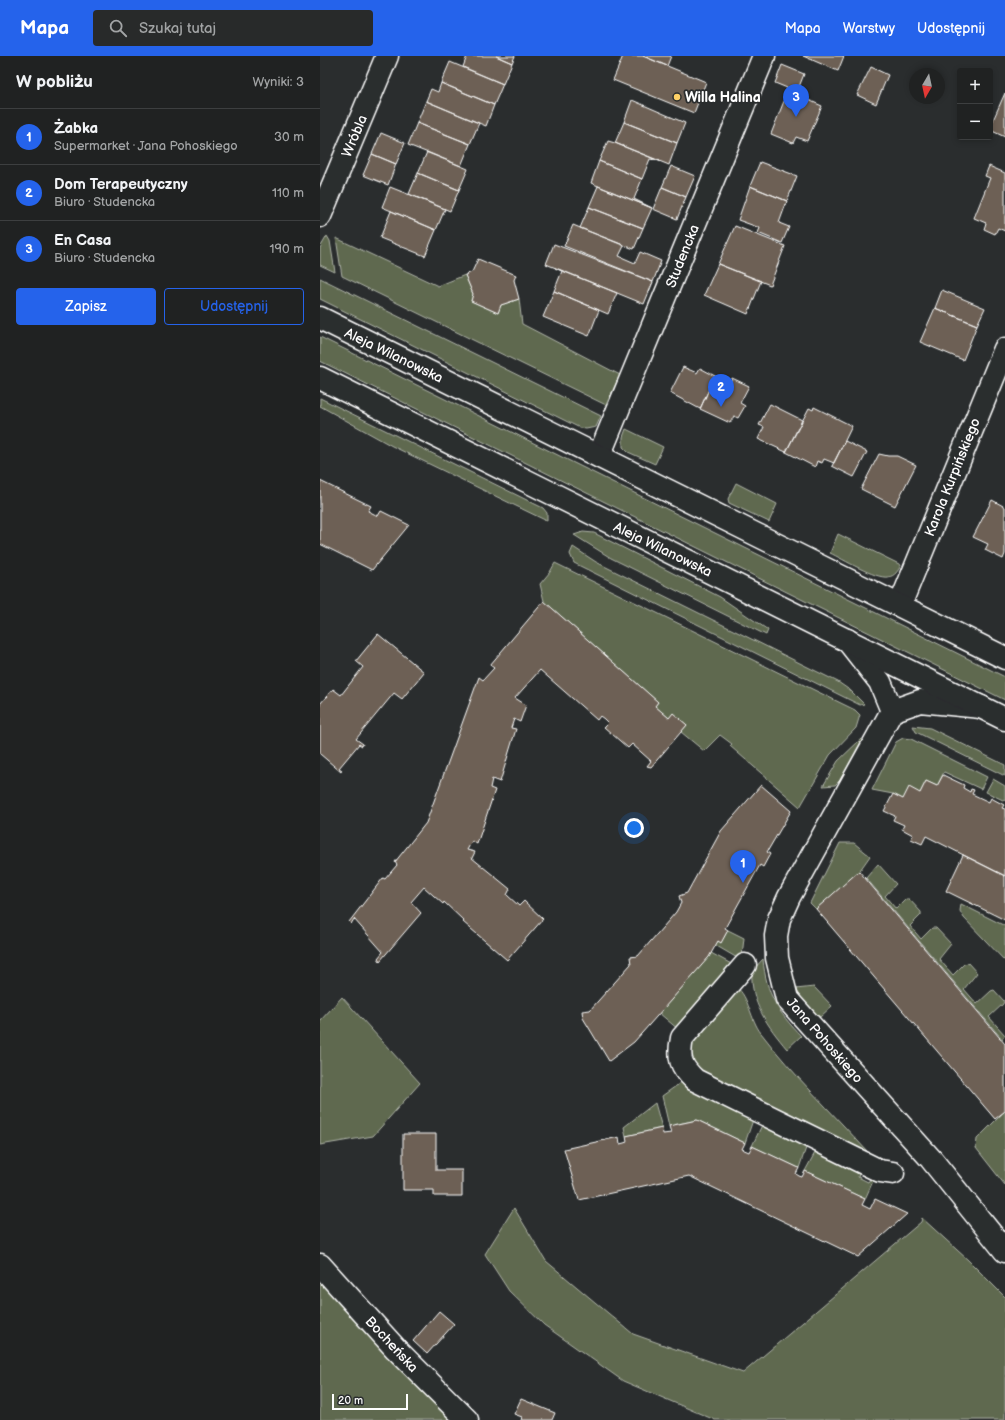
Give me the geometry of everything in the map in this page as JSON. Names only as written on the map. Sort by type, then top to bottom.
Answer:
[{"type":"street","name":"Wróbla","points":[[320,216],[387,56]]},
{"type":"street","name":"Studencka","points":[[599,456],[764,56]]},
{"type":"street","name":"Aleja Wilanowska","points":[[320,318],[1005,658]]},
{"type":"street","name":"Karola Kurpińskiego","points":[[900,605],[1005,349]]},
{"type":"street","name":"Aleja Wilanowska","points":[[320,378],[1005,719]]},
{"type":"street","points":[[847,640],[880,682],[892,711],[920,701],[981,707]]},
{"type":"street","name":"Jana Pohoskiego","points":[[892,711],[789,897],[779,919],[776,936],[777,958],[787,999],[931,1159],[1005,1251]]},
{"type":"street","points":[[744,965],[682,1038],[679,1051],[684,1070],[695,1080],[880,1170],[893,1173]]},
{"type":"street","name":"Bocheńska","points":[[320,1265],[396,1349],[467,1420]]},
{"type":"green space","points":[[327,236],[330,241],[335,272],[320,265],[320,248]]},
{"type":"green space","points":[[336,238],[438,286],[465,275],[473,294],[471,301],[498,313],[501,305],[519,299],[522,324],[620,375],[606,405],[342,276]]},
{"type":"green space","points":[[320,278],[601,416],[596,427],[586,429],[580,428],[320,299]]},
{"type":"green space","points":[[320,337],[1005,677],[1005,700],[320,361]]},
{"type":"green space","points":[[320,398],[543,508],[547,513],[547,521],[392,446],[320,406]]},
{"type":"green space","points":[[626,429],[663,447],[655,464],[628,452],[623,447],[623,437]]},
{"type":"green space","points":[[736,483],[777,504],[769,522],[729,503],[728,499]]},
{"type":"green space","points":[[583,532],[594,533],[720,597],[768,630],[766,635],[611,558],[574,535]]},
{"type":"green space","points":[[838,534],[901,565],[899,569],[893,576],[882,577],[859,568],[830,553]]},
{"type":"green space","points":[[573,547],[596,562],[838,682],[851,691],[864,704],[860,705],[574,563],[570,554]]},
{"type":"green space","points":[[555,563],[855,710],[860,715],[856,728],[830,755],[800,807],[730,746],[732,744],[720,735],[704,751],[681,732],[687,725],[673,714],[669,718],[655,706],[658,702],[544,601],[540,584]]},
{"type":"green space","points":[[913,726],[930,728],[1005,765],[1005,776],[916,732]]},
{"type":"green space","points":[[903,738],[911,739],[987,777],[981,789],[944,772],[937,786],[926,781],[920,793],[903,799],[893,794],[872,790],[896,742]]},
{"type":"green space","points":[[861,739],[862,740],[840,780],[835,785],[823,786],[838,761]]},
{"type":"green space","points":[[993,779],[1005,786],[1005,801],[986,792]]},
{"type":"green space","points":[[840,843],[854,843],[870,856],[858,873],[816,909],[810,903]]},
{"type":"green space","points":[[878,864],[896,884],[885,896],[896,909],[906,899],[909,899],[921,912],[921,915],[910,926],[921,939],[932,928],[936,928],[951,944],[939,959],[953,975],[964,964],[968,963],[977,973],[964,989],[977,1004],[994,990],[1004,1001],[1003,1004],[989,1017],[1005,1035],[1002,1039],[866,878]]},
{"type":"green space","points":[[961,904],[1005,926],[1005,961],[964,918],[960,911]]},
{"type":"green space","points":[[728,930],[744,938],[742,956],[739,959],[715,945],[718,941],[721,942]]},
{"type":"green space","points":[[711,953],[735,966],[679,1030],[659,1013]]},
{"type":"green space","points":[[763,959],[767,982],[774,1002],[801,1036],[787,1049],[767,1023],[757,1004],[754,993],[752,971]]},
{"type":"green space","points":[[814,987],[832,1006],[820,1017],[817,1017],[805,1003],[796,989]]},
{"type":"green space","points":[[737,988],[744,996],[758,1028],[773,1049],[799,1079],[867,1151],[866,1154],[702,1076],[688,1061],[691,1040]]},
{"type":"green space","points":[[342,997],[420,1083],[373,1136],[320,1145],[320,1021]]},
{"type":"green space","points":[[683,1081],[753,1120],[745,1143],[697,1120],[669,1126],[662,1096]]},
{"type":"green space","points":[[655,1103],[662,1128],[626,1136],[624,1127]]},
{"type":"green space","points":[[1005,1111],[1005,1185],[976,1148],[977,1139]]},
{"type":"green space","points":[[763,1123],[807,1145],[799,1168],[752,1146]]},
{"type":"green space","points":[[817,1149],[860,1171],[858,1177],[868,1182],[871,1178],[874,1179],[865,1199],[805,1171]]},
{"type":"green space","points":[[514,1208],[546,1261],[633,1334],[743,1373],[921,1222],[922,1218],[968,1260],[1005,1297],[1005,1420],[715,1420],[623,1381],[544,1325],[509,1291],[485,1254]]},
{"type":"green space","points":[[320,1275],[456,1420],[320,1420]]},
{"type":"building","points":[[467,56],[496,56],[512,63],[503,84],[463,67]]},
{"type":"building","points":[[496,56],[515,56],[512,63]]},
{"type":"building","name":"Willa Halina","points":[[623,56],[643,56],[706,82],[694,113],[613,80]]},
{"type":"building","points":[[643,56],[671,56],[667,66]]},
{"type":"building","points":[[803,56],[844,56],[838,71]]},
{"type":"building","points":[[450,62],[503,84],[494,105],[441,83]]},
{"type":"building","points":[[782,65],[804,74],[797,92],[775,83]]},
{"type":"building","points":[[871,67],[888,75],[876,104],[857,95]]},
{"type":"building","points":[[441,83],[494,105],[486,126],[426,101],[431,89],[438,92]]},
{"type":"building","points":[[788,91],[822,106],[807,141],[796,137],[793,143],[771,134]]},
{"type":"building","points":[[1005,93],[1005,137],[993,131],[993,120]]},
{"type":"building","points":[[632,100],[685,123],[677,143],[624,122]]},
{"type":"building","points":[[426,101],[479,123],[470,144],[417,123]]},
{"type":"building","points":[[624,122],[677,143],[669,165],[615,143]]},
{"type":"building","points":[[417,123],[470,144],[461,166],[408,145]]},
{"type":"building","points":[[381,133],[405,143],[396,164],[372,154]]},
{"type":"building","points":[[608,141],[660,161],[650,159],[642,179],[599,161]]},
{"type":"building","points":[[427,152],[468,169],[459,190],[418,173]]},
{"type":"building","points":[[372,154],[396,164],[388,185],[363,175]]},
{"type":"building","points":[[599,161],[642,179],[634,199],[652,208],[591,183]]},
{"type":"building","points":[[760,162],[797,176],[787,201],[750,186]]},
{"type":"building","points":[[671,166],[695,176],[686,197],[662,187]]},
{"type":"building","points":[[989,166],[1005,173],[1005,231],[998,228],[995,234],[984,229],[986,223],[974,218],[990,178],[985,176]]},
{"type":"building","points":[[418,173],[459,190],[450,211],[409,194]]},
{"type":"building","points":[[598,186],[652,208],[643,228],[589,207]]},
{"type":"building","points":[[750,186],[787,201],[779,223],[789,227],[782,243],[758,233],[760,228],[738,220]]},
{"type":"building","points":[[390,187],[445,209],[436,230],[382,207]]},
{"type":"building","points":[[662,187],[686,197],[677,219],[653,209]]},
{"type":"building","points":[[589,207],[643,228],[634,249],[580,228]]},
{"type":"building","points":[[391,211],[436,230],[425,256],[380,238]]},
{"type":"building","points":[[573,225],[625,246],[619,256],[635,263],[640,252],[661,261],[653,282],[564,246]]},
{"type":"building","points":[[735,226],[785,246],[770,285],[718,264]]},
{"type":"building","points":[[554,244],[653,282],[644,304],[546,264]]},
{"type":"building","points":[[478,259],[516,275],[514,280],[519,299],[501,305],[498,313],[471,301],[473,294],[465,275],[472,272]]},
{"type":"building","points":[[718,264],[761,281],[748,314],[704,295]]},
{"type":"building","points":[[555,268],[617,293],[608,314],[554,291],[562,271]]},
{"type":"building","points":[[942,290],[985,308],[977,325],[935,308]]},
{"type":"building","points":[[554,291],[599,310],[589,336],[543,317]]},
{"type":"building","points":[[935,308],[977,325],[963,360],[920,342]]},
{"type":"building","points":[[683,367],[697,373],[700,368],[715,376],[700,409],[670,393]]},
{"type":"building","points":[[715,376],[730,383],[732,378],[749,386],[740,403],[745,406],[738,418],[734,416],[730,423],[700,409]]},
{"type":"building","points":[[770,404],[802,420],[786,452],[758,439],[764,427],[759,425]]},
{"type":"building","points":[[814,407],[852,426],[834,463],[824,459],[822,463],[817,461],[815,467],[786,452],[809,408],[813,410]]},
{"type":"building","points":[[845,441],[867,452],[854,477],[832,466]]},
{"type":"building","points":[[879,454],[897,456],[916,465],[895,506],[861,489]]},
{"type":"building","points":[[320,481],[371,506],[368,511],[378,516],[381,511],[409,525],[372,570],[320,544]]},
{"type":"building","points":[[992,500],[1005,507],[1005,554],[1003,559],[985,550],[988,544],[973,537]]},
{"type":"building","points":[[544,601],[658,702],[655,706],[669,718],[673,713],[687,725],[651,767],[647,766],[651,761],[632,744],[628,748],[604,727],[608,723],[604,719],[600,716],[597,720],[540,670],[515,698],[526,705],[520,722],[514,719],[511,728],[516,729],[500,782],[492,779],[490,788],[495,790],[477,844],[472,841],[467,850],[475,852],[472,858],[510,889],[507,895],[519,906],[524,901],[543,919],[507,960],[463,922],[464,921],[444,902],[443,904],[424,887],[411,902],[421,913],[380,961],[378,958],[383,952],[354,919],[351,924],[349,922],[383,878],[385,879],[397,865],[395,862],[426,823],[479,677],[483,680],[494,668],[490,665]]},
{"type":"building","points":[[378,634],[424,672],[402,699],[394,693],[356,739],[363,744],[362,746],[359,744],[339,768],[342,770],[341,772],[320,754],[320,704],[333,689],[341,695],[363,667],[356,661]]},
{"type":"building","points":[[943,775],[964,785],[963,788],[970,792],[971,789],[974,790],[972,794],[989,802],[991,798],[1004,805],[1002,808],[1005,809],[1005,876],[926,836],[922,844],[911,839],[913,835],[902,829],[904,825],[893,820],[895,816],[884,811],[893,794],[903,799],[909,787],[920,793],[926,781],[937,786]]},
{"type":"building","points":[[761,785],[791,811],[767,852],[770,854],[763,867],[760,865],[725,928],[728,930],[721,943],[718,941],[709,957],[634,1042],[609,1061],[583,1018],[582,1011],[590,1010],[631,964],[630,957],[638,956],[676,912],[681,903],[679,896],[687,893],[721,831]]},
{"type":"building","points":[[963,855],[1005,876],[1005,920],[946,891]]},
{"type":"building","points":[[859,871],[1005,1044],[1005,1111],[995,1119],[816,909]]},
{"type":"building","points":[[697,1120],[745,1143],[742,1149],[749,1152],[752,1146],[799,1168],[796,1174],[799,1176],[802,1177],[805,1171],[865,1199],[862,1205],[870,1209],[875,1199],[907,1214],[858,1257],[689,1176],[579,1200],[564,1149],[619,1137],[620,1144],[627,1142],[626,1136],[662,1128],[663,1134],[671,1133],[669,1126]]},
{"type":"building","points":[[403,1134],[436,1134],[436,1170],[462,1170],[462,1196],[434,1196],[434,1190],[403,1190]]},
{"type":"building","points":[[439,1311],[454,1324],[427,1354],[413,1341]]},
{"type":"building","points":[[521,1399],[555,1413],[552,1420],[521,1420],[522,1417],[514,1414]]},
{"type":"place","name":"Willa Halina","points":[[677,97]]},
{"type":"place","name":"En Casa","points":[[796,117]]},
{"type":"place","name":"Dom Terapeutyczny","points":[[721,407]]},
{"type":"place","name":"Żabka","points":[[743,883]]}]
